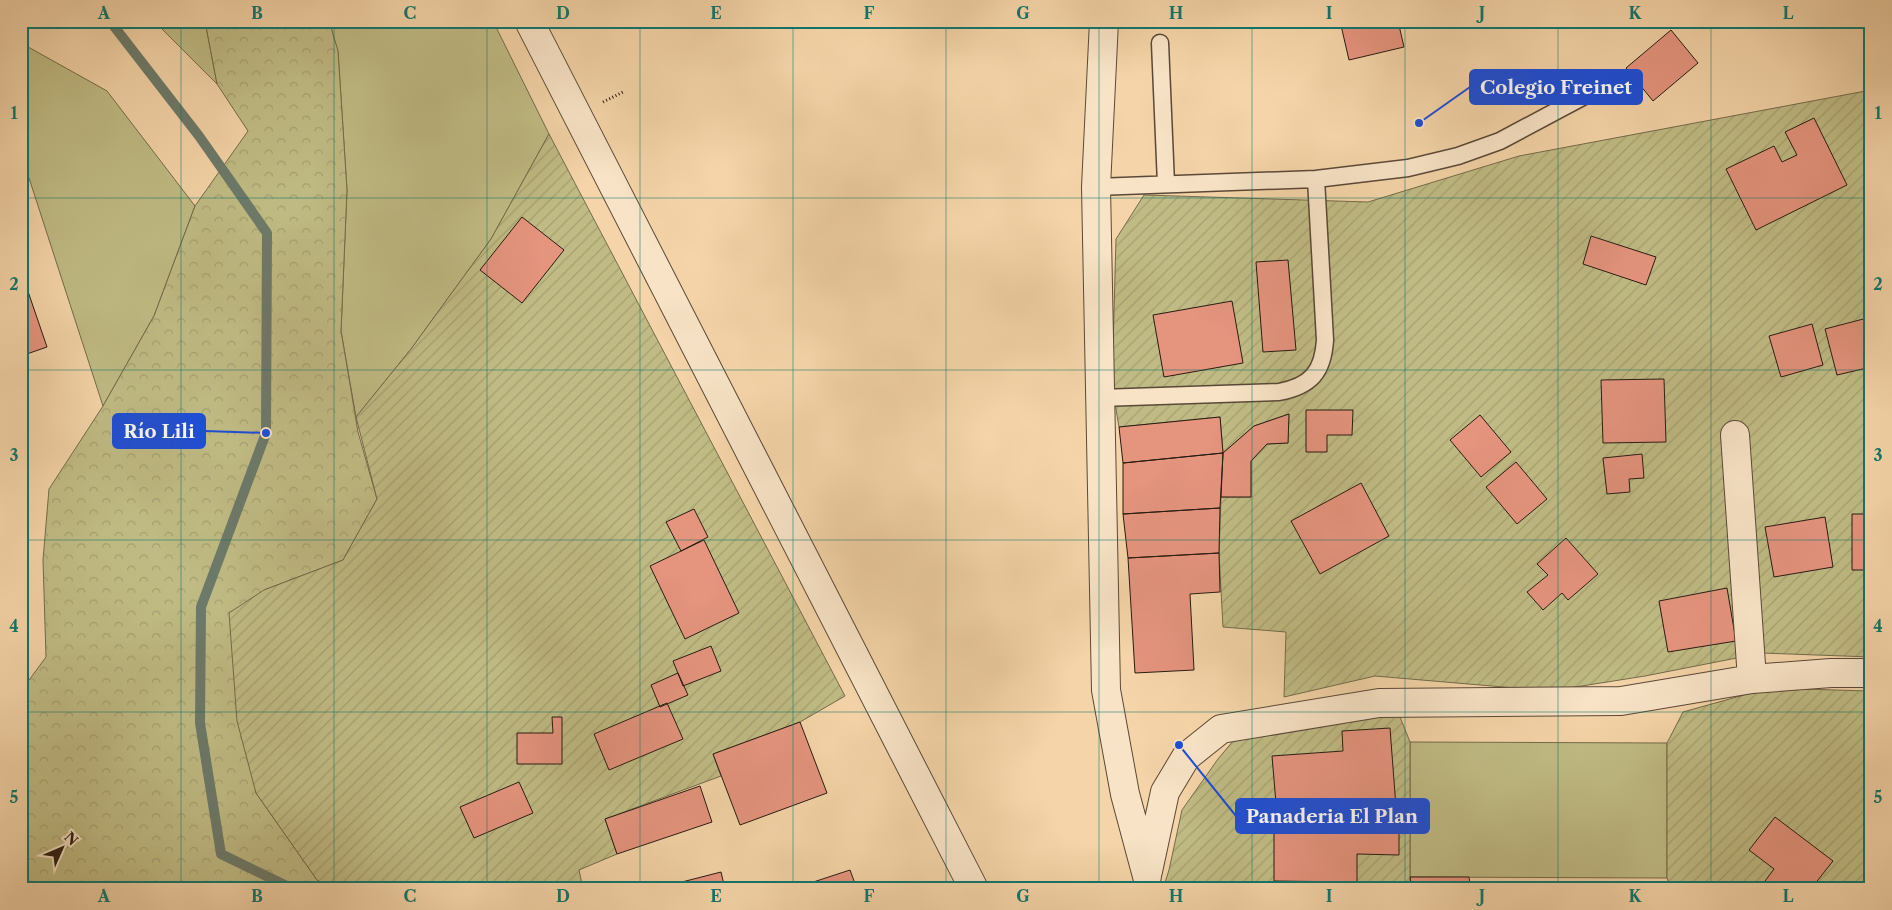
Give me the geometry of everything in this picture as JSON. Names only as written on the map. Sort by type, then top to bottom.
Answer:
[{"type":"street","points":[[528,21],[974,889]]},
{"type":"street","points":[[1104,21],[1096,187],[1106,690],[1125,794],[1146,882]]},
{"type":"street","points":[[1735,435],[1752,679]]},
{"type":"street","points":[[1146,882],[1165,792],[1186,757],[1221,729],[1379,703],[1621,701],[1752,679],[1831,672],[1871,673]]},
{"type":"lane","points":[[1160,43],[1166,184]]},
{"type":"lane","points":[[1096,187],[1316,179],[1408,168],[1458,156],[1500,141],[1590,93]]},
{"type":"lane","points":[[1100,398],[1279,392],[1294,389],[1308,382],[1319,370],[1324,356],[1325,340],[1316,179]]},
{"type":"green space","points":[[153,21],[205,21],[217,84],[156,23]]},
{"type":"green space","points":[[205,21],[329,21],[338,51],[347,190],[341,331],[358,432],[377,499],[343,560],[264,590],[256,793],[317,880],[333,889],[21,889],[21,691],[46,657],[43,560],[49,489],[103,406],[154,316],[195,206],[248,131],[217,84]]},
{"type":"green space","points":[[329,21],[493,21],[549,134],[491,239],[411,349],[356,417],[341,331],[347,190],[338,52]]},
{"type":"green space","points":[[21,43],[107,91],[195,206],[154,316],[103,406],[29,178],[21,179]]},
{"type":"green space","points":[[1871,90],[1871,657],[1762,653],[1645,676],[1550,691],[1375,676],[1284,697],[1286,632],[1223,627],[1219,553],[1221,497],[1251,497],[1251,461],[1267,444],[1288,443],[1289,414],[1254,426],[1223,453],[1220,417],[1119,427],[1112,386],[1116,239],[1144,195],[1368,202],[1519,156]]},
{"type":"green space","points":[[549,134],[845,696],[800,722],[713,754],[721,776],[605,819],[617,854],[579,870],[583,889],[333,889],[317,880],[256,793],[237,721],[229,613],[264,590],[343,560],[377,499],[356,417],[411,349],[491,239]]},
{"type":"green space","points":[[1769,688],[1868,691],[1871,693],[1871,889],[1671,889],[1667,878],[1667,743],[1683,712]]},
{"type":"green space","points":[[1396,707],[1410,742],[1410,889],[1163,889],[1182,810],[1218,759],[1239,734]]},
{"type":"green space","points":[[1410,742],[1667,743],[1667,878],[1410,877]]},
{"type":"green space","points":[[1596,882],[1596,889],[1478,889],[1478,886]]},
{"type":"building","points":[[1340,21],[1398,21],[1404,47],[1349,60]]},
{"type":"building","points":[[1671,30],[1698,63],[1653,101],[1626,68]]},
{"type":"building","points":[[1814,118],[1847,185],[1756,230],[1726,169],[1774,146],[1782,162],[1797,155],[1785,132]]},
{"type":"building","points":[[522,217],[564,250],[522,303],[480,270]]},
{"type":"building","points":[[1591,236],[1656,257],[1646,285],[1583,264]]},
{"type":"building","points":[[1288,260],[1296,350],[1263,352],[1256,262]]},
{"type":"building","points":[[21,271],[47,347],[21,356]]},
{"type":"building","points":[[1232,301],[1243,363],[1164,377],[1153,315]]},
{"type":"building","points":[[1871,317],[1871,367],[1837,375],[1825,329]]},
{"type":"building","points":[[1812,324],[1823,365],[1781,377],[1769,336]]},
{"type":"building","points":[[1664,379],[1666,442],[1603,443],[1601,380]]},
{"type":"building","points":[[1306,410],[1353,410],[1352,435],[1327,435],[1327,452],[1306,452]]},
{"type":"building","points":[[1289,414],[1288,443],[1267,444],[1251,461],[1251,497],[1221,497],[1223,453],[1254,426]]},
{"type":"building","points":[[1480,415],[1511,452],[1481,477],[1450,440]]},
{"type":"building","points":[[1220,417],[1223,453],[1123,463],[1119,427]]},
{"type":"building","points":[[1223,453],[1220,508],[1123,514],[1123,463]]},
{"type":"building","points":[[1642,454],[1644,478],[1629,479],[1630,492],[1607,494],[1603,458]]},
{"type":"building","points":[[1516,462],[1547,499],[1517,524],[1486,487]]},
{"type":"building","points":[[1361,483],[1389,536],[1320,574],[1291,521]]},
{"type":"building","points":[[1220,508],[1219,553],[1128,558],[1123,514]]},
{"type":"building","points":[[694,509],[708,537],[681,551],[666,522]]},
{"type":"building","points":[[1852,514],[1871,514],[1871,570],[1852,570]]},
{"type":"building","points":[[1825,517],[1833,567],[1774,577],[1765,527]]},
{"type":"building","points":[[1566,538],[1598,574],[1568,600],[1562,593],[1543,610],[1527,592],[1548,575],[1537,564]]},
{"type":"building","points":[[704,540],[739,613],[685,639],[650,566]]},
{"type":"building","points":[[1219,553],[1220,592],[1190,594],[1194,670],[1135,673],[1128,558]]},
{"type":"building","points":[[1727,588],[1736,641],[1668,652],[1659,601]]},
{"type":"building","points":[[711,646],[721,671],[683,686],[673,661]]},
{"type":"building","points":[[678,673],[688,695],[660,707],[651,685]]},
{"type":"building","points":[[667,703],[683,739],[609,770],[594,734]]},
{"type":"building","points":[[552,717],[562,717],[562,764],[517,764],[517,733],[553,733]]},
{"type":"building","points":[[800,722],[827,793],[740,825],[713,754]]},
{"type":"building","points":[[1390,728],[1396,807],[1277,815],[1272,756],[1343,751],[1342,731]]},
{"type":"building","points":[[519,782],[533,813],[474,838],[460,807]]},
{"type":"building","points":[[700,786],[712,822],[617,854],[605,819]]},
{"type":"building","points":[[1775,817],[1833,861],[1814,885],[1819,889],[1759,889],[1774,869],[1749,850]]},
{"type":"building","points":[[1274,819],[1399,821],[1399,855],[1357,854],[1357,882],[1274,881]]},
{"type":"building","points":[[850,870],[857,889],[792,889]]},
{"type":"building","points":[[721,872],[725,889],[679,889],[678,883]]},
{"type":"building","points":[[1410,877],[1469,877],[1471,889],[1412,889]]},
{"type":"waterway","points":[[104,21],[113,25],[199,136],[267,233],[266,433],[201,607],[200,723],[221,854],[293,889]]},
{"type":"place","name":"Colegio Freinet","points":[[1419,123]]},
{"type":"place","name":"Río Lili","points":[[266,433]]},
{"type":"place","name":"Panaderia El Plan","points":[[1179,745]]}]
